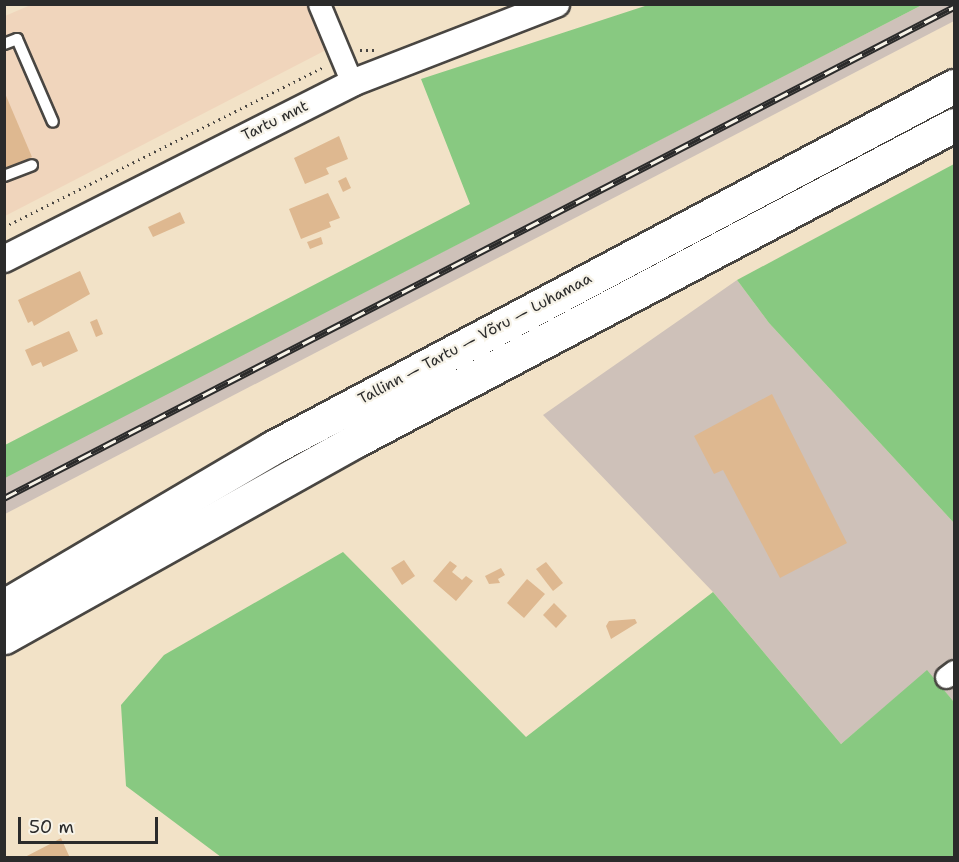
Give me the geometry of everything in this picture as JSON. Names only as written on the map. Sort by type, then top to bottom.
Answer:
[{"type":"highway","name":"Tallinn — Tartu — Võru — Luhamaa","points":[[13,597],[272,448],[954,86]]},
{"type":"highway","points":[[4,637],[353,441],[954,125]]},
{"type":"street","points":[[319,4],[352,83]]},
{"type":"street","name":"Tartu mnt","points":[[4,259],[352,83],[556,4]]},
{"type":"lane","points":[[4,44],[17,39],[53,122]]},
{"type":"lane","points":[[4,176],[32,165]]},
{"type":"shaded area","points":[[33,4],[308,5],[326,50],[5,216],[5,16]]},
{"type":"shaded area","points":[[922,5],[954,5],[954,21],[5,514],[5,477]]},
{"type":"shaded area","points":[[737,280],[769,323],[954,523],[954,702],[927,671],[841,744],[713,592],[543,415]]},
{"type":"green space","points":[[648,5],[922,5],[5,478],[5,445],[470,204],[421,79]]},
{"type":"green space","points":[[954,164],[954,523],[769,323],[737,280]]},
{"type":"green space","points":[[343,552],[526,737],[713,592],[841,744],[927,670],[954,702],[954,857],[221,857],[126,786],[121,705],[164,655]]},
{"type":"building","points":[[4,91],[32,157],[4,170]]},
{"type":"building","points":[[339,136],[348,159],[326,168],[329,174],[305,184],[294,158]]},
{"type":"building","points":[[346,177],[351,188],[343,192],[338,181]]},
{"type":"building","points":[[328,193],[340,218],[329,222],[331,227],[301,239],[289,209]]},
{"type":"building","points":[[180,212],[185,223],[153,237],[148,227]]},
{"type":"building","points":[[321,237],[323,244],[310,249],[307,242]]},
{"type":"building","points":[[80,271],[90,294],[34,326],[32,321],[28,323],[18,300]]},
{"type":"building","points":[[97,319],[103,334],[96,337],[90,322]]},
{"type":"building","points":[[69,331],[78,351],[43,367],[41,362],[32,366],[25,350]]},
{"type":"building","points":[[772,394],[847,543],[780,578],[723,470],[714,474],[694,436]]},
{"type":"building","points":[[404,560],[415,576],[402,585],[391,568]]},
{"type":"building","points":[[450,561],[457,566],[452,572],[462,580],[466,576],[473,581],[456,601],[433,581]]},
{"type":"building","points":[[546,562],[563,583],[553,591],[536,569]]},
{"type":"building","points":[[501,568],[505,575],[498,579],[500,583],[489,584],[485,576]]},
{"type":"building","points":[[527,579],[545,594],[524,618],[507,603]]},
{"type":"building","points":[[554,603],[567,616],[556,628],[543,615]]},
{"type":"building","points":[[635,619],[637,623],[611,639],[606,626],[609,621]]},
{"type":"building","points":[[61,838],[70,858],[23,858],[52,843]]},
{"type":"railway","points":[[4,498],[954,7]]}]
